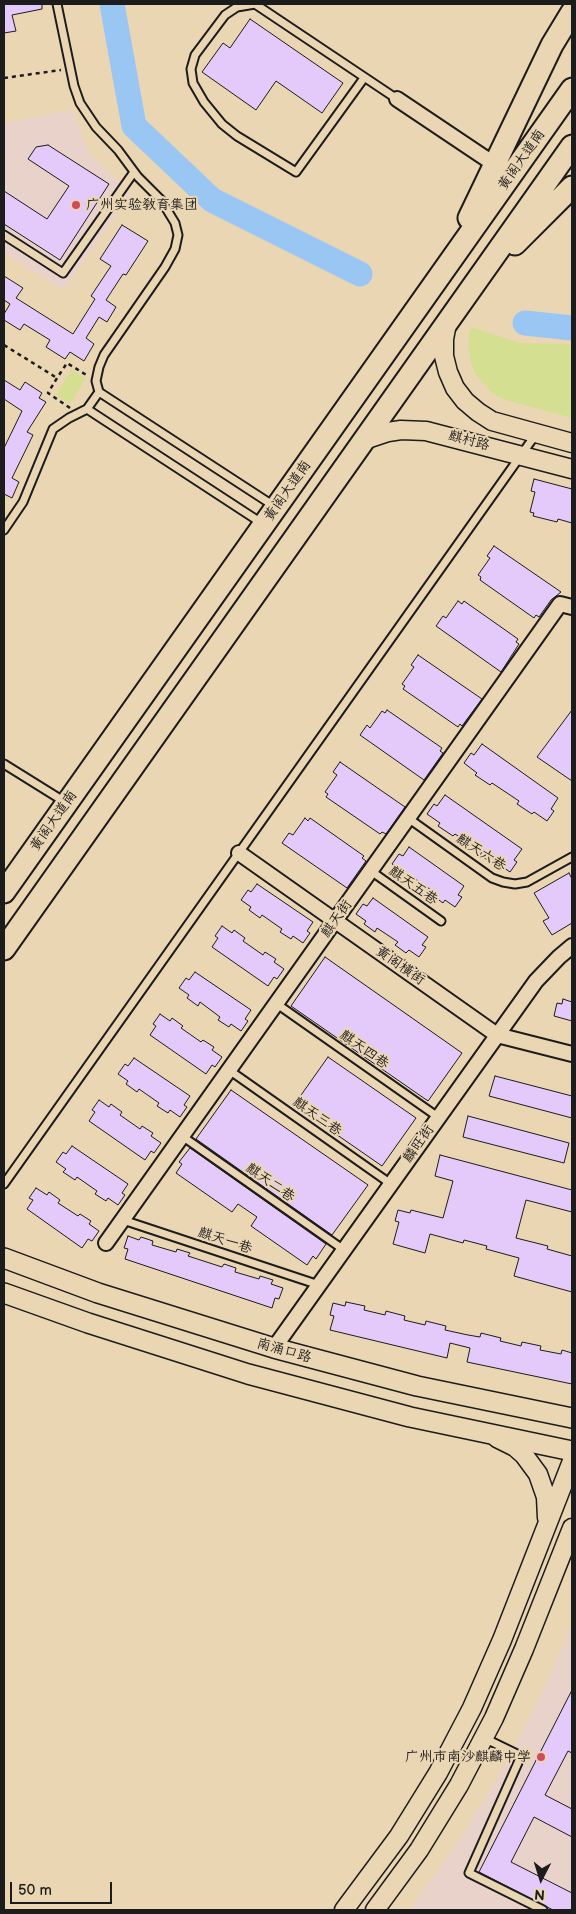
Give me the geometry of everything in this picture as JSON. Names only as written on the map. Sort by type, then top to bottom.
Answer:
[{"type":"main road","points":[[447,267],[494,164],[552,45],[572,12]]},
{"type":"main road","name":"黄阁大道南","points":[[4,892],[572,90]]},
{"type":"main road","points":[[4,949],[572,146]]},
{"type":"main road","points":[[474,284],[572,187]]},
{"type":"main road","name":"南涌口路","points":[[4,1258],[107,1296],[274,1348],[417,1386],[572,1418]]},
{"type":"main road","points":[[4,1293],[88,1324],[248,1374],[383,1410],[572,1451]]},
{"type":"street","points":[[397,98],[494,164]]},
{"type":"street","name":"麒村路","points":[[447,323],[444,339],[446,364],[455,388],[465,401],[492,421],[572,443]]},
{"type":"street","name":"麒村路","points":[[364,440],[394,431],[426,431],[572,468]]},
{"type":"street","name":"麒天街","points":[[106,1244],[560,604],[572,607]]},
{"type":"street","name":"黄阁横街","points":[[239,853],[497,1035],[572,1054]]},
{"type":"street","name":"麟旺街","points":[[274,1348],[536,981],[572,946]]},
{"type":"street","points":[[482,1433],[494,1436],[515,1448],[524,1455],[538,1474],[546,1497],[544,1532]]},
{"type":"street","points":[[344,1910],[399,1836],[438,1773],[472,1708],[502,1640],[572,1461]]},
{"type":"street","points":[[375,1910],[419,1850],[459,1785],[484,1738],[524,1649],[572,1528]]},
{"type":"lane","points":[[57,4],[70,69],[80,104],[96,127],[118,150],[134,172],[161,200],[175,223],[178,235],[175,249],[165,267],[104,354],[96,381],[99,392],[276,508]]},
{"type":"lane","points":[[364,78],[296,172],[236,136],[222,124],[204,102],[193,83],[191,69],[196,55],[225,15],[237,7],[255,4],[364,78],[397,98]]},
{"type":"lane","points":[[4,235],[63,273],[134,172]]},
{"type":"lane","points":[[4,530],[24,502],[54,429],[87,409],[99,392]]},
{"type":"lane","points":[[87,409],[264,525]]},
{"type":"lane","points":[[4,1184],[536,434]]},
{"type":"lane","points":[[4,764],[67,804]]},
{"type":"lane","name":"麒天六巷","points":[[408,818],[492,878],[503,882],[515,884],[527,882],[572,857]]},
{"type":"lane","name":"麒天五巷","points":[[371,871],[441,921]]},
{"type":"lane","name":"麒天四巷","points":[[277,1004],[438,1117]]},
{"type":"lane","name":"麒天三巷","points":[[229,1070],[391,1184]]},
{"type":"lane","name":"麒天二巷","points":[[182,1136],[344,1250]]},
{"type":"lane","name":"麒天一巷","points":[[123,1220],[319,1285]]},
{"type":"lane","points":[[484,1738],[521,1756],[469,1873],[543,1910]]},
{"type":"path","points":[[4,78],[70,69]]},
{"type":"path","points":[[4,345],[57,378]]},
{"type":"path","points":[[78,413],[48,393],[67,363],[96,381]]},
{"type":"shaded area","points":[[72,110],[89,153],[131,194],[63,290],[4,253],[4,123]]},
{"type":"shaded area","name":"广州市南沙麒麟中学","points":[[572,1622],[572,1910],[410,1910],[452,1851],[491,1789],[526,1726],[557,1660]]},
{"type":"green space","points":[[471,327],[520,343],[572,344],[572,418],[502,399],[492,393],[476,375],[471,364],[468,341]]},
{"type":"green space","points":[[71,370],[86,378],[70,404],[56,395]]},
{"type":"building","points":[[4,4],[42,4],[42,9],[12,15],[16,31],[4,33]]},
{"type":"building","points":[[250,19],[343,83],[322,113],[276,81],[256,110],[202,72],[223,43],[230,48]]},
{"type":"building","name":"广州实验教育集团","points":[[48,145],[109,184],[60,260],[4,224],[4,191],[47,219],[69,186],[28,159],[36,147]]},
{"type":"building","points":[[122,225],[148,241],[126,275],[123,274],[106,300],[116,307],[107,322],[99,317],[86,338],[94,344],[84,361],[70,352],[65,359],[46,347],[50,340],[24,324],[20,330],[4,320],[4,314],[10,304],[4,300],[4,276],[23,288],[16,298],[73,334],[95,299],[91,296],[111,266],[100,259]]},
{"type":"building","points":[[4,380],[20,390],[25,382],[42,393],[39,398],[46,402],[27,432],[33,435],[12,478],[19,482],[12,498],[4,494],[4,448],[22,411],[4,399]]},
{"type":"building","points":[[534,479],[572,489],[572,523],[558,519],[557,522],[533,516],[534,513],[530,512],[535,492],[531,491]]},
{"type":"building","points":[[494,546],[561,592],[551,600],[539,617],[536,615],[534,618],[480,580],[481,577],[478,575],[490,558],[487,556]]},
{"type":"building","points":[[458,601],[462,604],[464,601],[518,639],[516,642],[519,644],[501,672],[436,626],[443,616],[446,618]]},
{"type":"building","points":[[418,655],[482,699],[462,726],[460,724],[458,727],[403,689],[405,686],[402,684],[414,667],[411,665]]},
{"type":"building","points":[[387,710],[442,748],[440,751],[443,753],[424,780],[360,735],[367,725],[370,728],[382,711],[385,713]]},
{"type":"building","points":[[572,710],[572,781],[537,757]]},
{"type":"building","points":[[482,744],[558,798],[551,809],[554,811],[547,821],[517,804],[519,801],[492,783],[490,785],[475,775],[477,773],[464,763],[471,753],[474,755]]},
{"type":"building","points":[[340,762],[405,807],[386,834],[382,832],[380,834],[326,797],[328,794],[325,792],[337,775],[333,772]]},
{"type":"building","points":[[445,795],[522,849],[514,860],[517,862],[510,872],[480,855],[482,852],[455,834],[453,836],[438,826],[440,823],[427,814],[434,804],[437,806]]},
{"type":"building","points":[[305,818],[308,821],[310,818],[364,856],[362,858],[366,861],[347,888],[282,843],[289,833],[293,835]]},
{"type":"building","points":[[409,847],[464,886],[458,895],[462,897],[455,907],[445,900],[443,903],[432,895],[434,892],[414,878],[412,881],[400,874],[403,871],[392,864],[399,854],[403,856]]},
{"type":"building","points":[[569,873],[572,879],[572,923],[552,935],[543,921],[549,918],[534,893]]},
{"type":"building","points":[[257,884],[313,922],[307,931],[310,933],[303,943],[293,936],[291,939],[280,932],[282,929],[262,915],[260,918],[249,910],[251,907],[241,900],[248,890],[251,892]]},
{"type":"building","points":[[373,898],[428,937],[422,945],[426,947],[419,957],[409,950],[406,953],[395,945],[398,942],[377,928],[375,932],[364,924],[366,921],[356,914],[363,904],[367,906]]},
{"type":"building","points":[[222,926],[232,933],[234,930],[245,938],[243,941],[263,955],[265,952],[276,959],[274,962],[284,969],[277,979],[274,977],[268,986],[212,947],[218,938],[215,936]]},
{"type":"building","points":[[325,957],[462,1053],[428,1101],[291,1006]]},
{"type":"building","points":[[195,972],[251,1010],[245,1019],[248,1021],[241,1031],[231,1024],[229,1027],[218,1020],[220,1017],[200,1002],[198,1006],[187,998],[189,995],[179,988],[186,978],[189,980]]},
{"type":"building","points":[[563,999],[572,1002],[572,1021],[554,1016],[557,1003],[562,1004]]},
{"type":"building","points":[[160,1014],[170,1021],[172,1018],[183,1026],[181,1028],[201,1042],[203,1040],[214,1047],[212,1050],[222,1057],[215,1067],[212,1065],[206,1074],[150,1035],[156,1026],[153,1024]]},
{"type":"building","points":[[328,1057],[416,1118],[382,1166],[294,1105]]},
{"type":"building","points":[[134,1058],[190,1096],[184,1105],[187,1107],[180,1117],[170,1110],[168,1113],[157,1106],[159,1103],[139,1089],[137,1092],[126,1084],[128,1081],[118,1074],[125,1064],[128,1066]]},
{"type":"building","points":[[495,1076],[572,1096],[572,1118],[489,1096]]},
{"type":"building","points":[[231,1090],[368,1185],[332,1235],[196,1139]]},
{"type":"building","points":[[99,1100],[109,1107],[111,1104],[122,1112],[120,1115],[140,1129],[142,1126],[153,1133],[151,1136],[161,1143],[154,1153],[151,1151],[145,1160],[89,1121],[95,1112],[92,1110]]},
{"type":"building","points":[[468,1116],[569,1143],[564,1163],[463,1137]]},
{"type":"building","points":[[72,1146],[128,1184],[122,1193],[125,1195],[118,1205],[108,1198],[106,1201],[95,1194],[97,1191],[77,1177],[75,1180],[63,1172],[66,1169],[56,1162],[63,1152],[66,1154]]},
{"type":"building","points":[[190,1148],[326,1244],[316,1259],[313,1256],[307,1265],[251,1226],[257,1217],[238,1204],[232,1212],[176,1173],[182,1164],[179,1162]]},
{"type":"building","points":[[440,1155],[572,1190],[572,1212],[526,1200],[516,1238],[548,1246],[547,1249],[572,1256],[572,1292],[514,1276],[519,1258],[486,1249],[487,1246],[464,1240],[463,1243],[430,1234],[425,1253],[393,1244],[399,1222],[395,1221],[398,1210],[410,1213],[411,1210],[443,1218],[453,1181],[435,1176]]},
{"type":"building","points":[[36,1188],[47,1195],[49,1192],[60,1200],[58,1203],[78,1216],[80,1214],[91,1221],[89,1224],[99,1231],[92,1241],[88,1239],[82,1248],[27,1209],[33,1200],[29,1198]]},
{"type":"building","points":[[128,1236],[139,1240],[141,1237],[153,1241],[152,1245],[176,1252],[177,1249],[190,1253],[188,1256],[222,1267],[224,1264],[236,1268],[235,1272],[259,1279],[260,1276],[273,1280],[271,1284],[283,1288],[279,1299],[275,1298],[272,1308],[125,1259],[128,1249],[124,1248]]},
{"type":"building","points":[[346,1302],[365,1306],[364,1310],[385,1315],[386,1311],[405,1316],[404,1320],[425,1325],[426,1321],[446,1326],[445,1330],[480,1337],[481,1333],[501,1338],[500,1341],[521,1346],[522,1342],[541,1346],[540,1350],[561,1354],[562,1350],[572,1353],[572,1384],[467,1362],[470,1348],[450,1343],[447,1358],[330,1330],[334,1316],[330,1315],[333,1303],[345,1306]]},
{"type":"building","points":[[572,1690],[572,1753],[568,1751],[545,1795],[572,1809],[572,1837],[534,1817],[511,1862],[572,1893],[572,1910],[553,1910],[479,1872]]},
{"type":"waterway","points":[[112,4],[134,126],[212,200],[360,274]]},
{"type":"waterway","points":[[525,323],[572,328]]},
{"type":"place","name":"广州实验教育集团","points":[[76,205]]},
{"type":"place","name":"广州市南沙麒麟中学","points":[[541,1757]]}]
